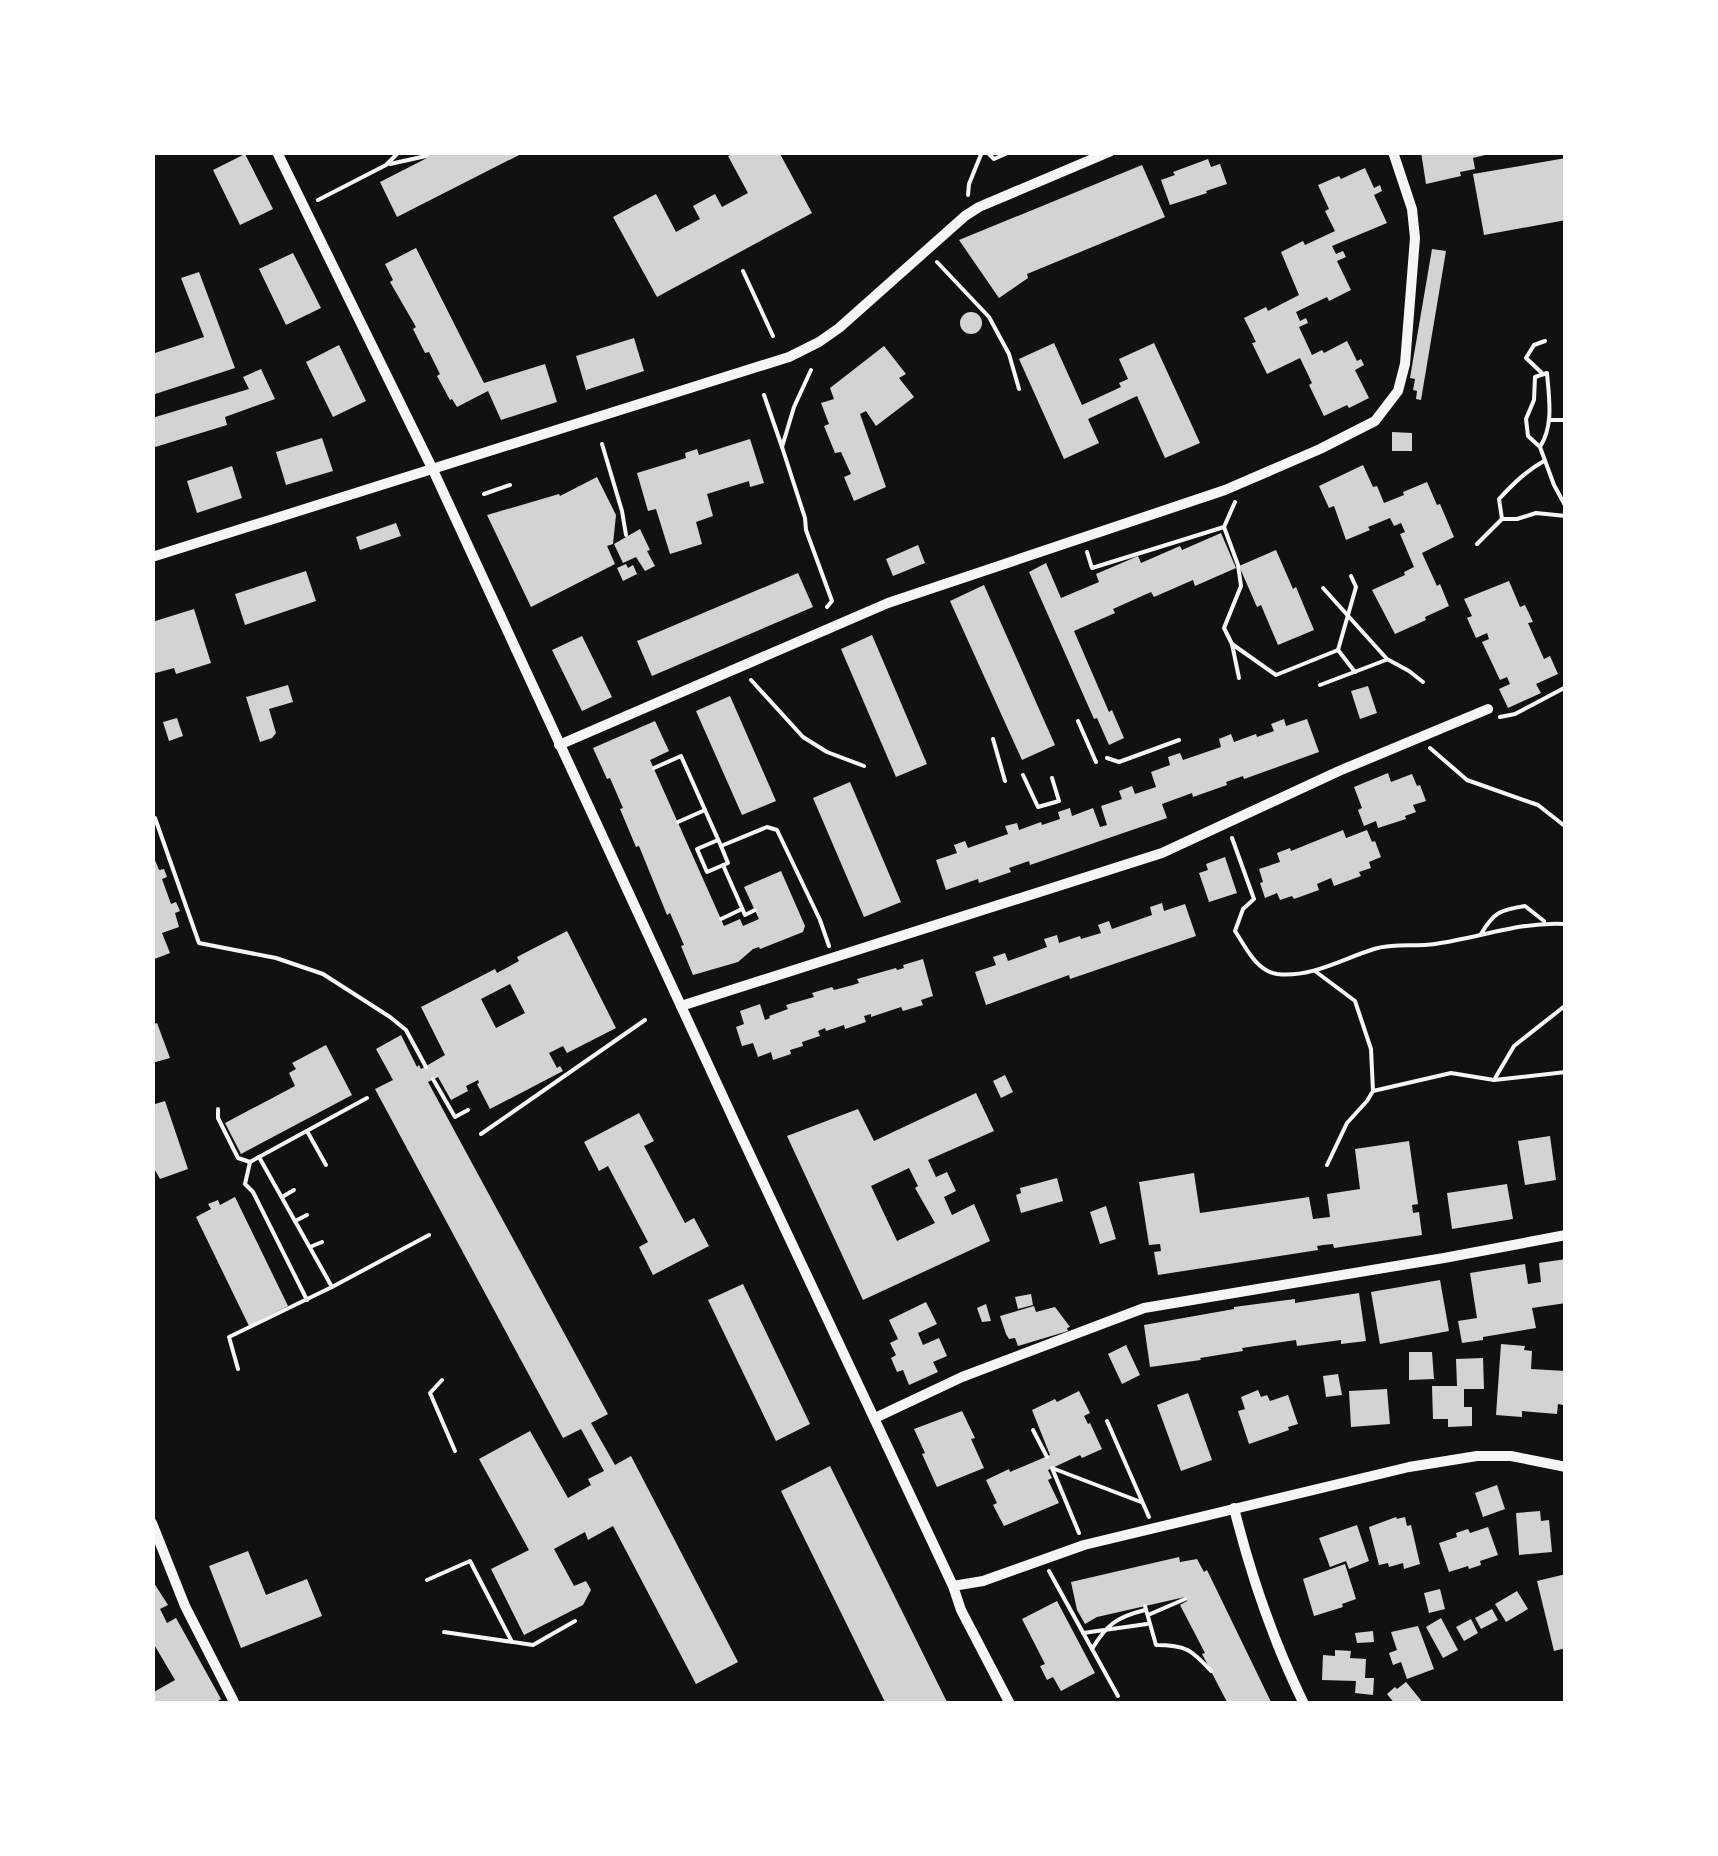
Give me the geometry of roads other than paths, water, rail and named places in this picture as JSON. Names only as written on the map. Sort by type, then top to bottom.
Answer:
[{"type":"street","points":[[277,152],[433,470],[962,1610],[1010,1704]]},
{"type":"street","points":[[152,558],[789,357],[839,328],[978,207],[1109,152]]},
{"type":"street","points":[[560,745],[888,603],[1225,490],[1376,420],[1398,391],[1405,364],[1415,238],[1412,209],[1392,152]]},
{"type":"street","points":[[681,1006],[1162,853],[1339,771],[1488,709]]},
{"type":"street","points":[[875,1418],[962,1377],[1144,1308],[1566,1236]]},
{"type":"street","points":[[953,1586],[984,1581],[1084,1545],[1363,1476],[1452,1459],[1511,1456],[1566,1467]]},
{"type":"street","points":[[1234,1508],[1267,1617],[1304,1704]]},
{"type":"street","points":[[152,1523],[185,1606],[234,1702]]}]
